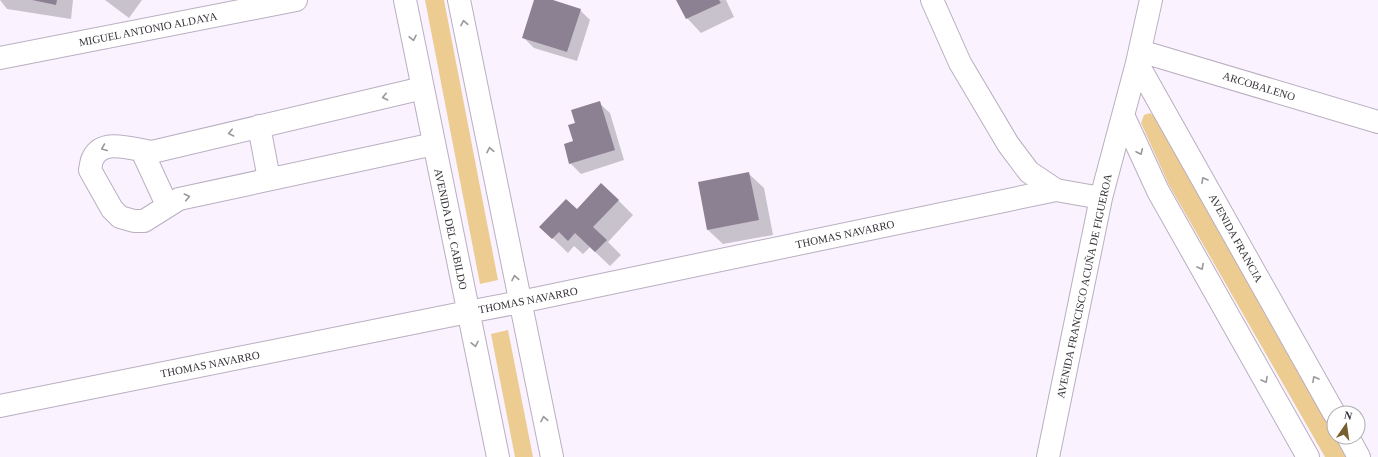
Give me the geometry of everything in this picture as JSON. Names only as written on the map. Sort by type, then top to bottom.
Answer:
[{"type":"street","name":"MIGUEL ANTONIO ALDAYA","points":[[0,58],[296,0]]},
{"type":"street","name":"AVENIDA DEL CABILDO","points":[[405,0],[498,457]]},
{"type":"street","points":[[459,0],[552,457]]},
{"type":"street","points":[[932,0],[960,63],[1008,144],[1029,172],[1056,190],[1101,198]]},
{"type":"street","name":"AVENIDA FRANCISCO ACUÑA DE FIGUEROA","points":[[1048,457],[1101,198],[1139,57],[1150,0]]},
{"type":"street","name":"ARCOBALENO","points":[[1139,57],[1378,122]]},
{"type":"street","name":"AVENIDA FRANCIA","points":[[1139,57],[1330,405]]},
{"type":"street","points":[[423,88],[152,152],[111,146],[99,149],[93,158],[90,170],[112,209],[120,217],[134,221],[144,221],[179,199],[434,144]]},
{"type":"street","points":[[1124,117],[1158,191],[1308,457]]},
{"type":"street","points":[[259,126],[269,180]]},
{"type":"street","points":[[142,151],[167,206]]},
{"type":"street","name":"THOMAS NAVARRO","points":[[0,406],[520,302],[1056,190]]},
{"type":"street","points":[[1352,445],[1359,457]]},
{"type":"shaded area","points":[[425,0],[444,0],[498,280],[480,284]]},
{"type":"shaded area","points":[[1150,113],[1155,117],[1326,418],[1326,445],[1341,445],[1348,457],[1325,457],[1169,185],[1141,123],[1144,115]]},
{"type":"shaded area","points":[[508,330],[533,457],[515,457],[491,334]]},
{"type":"building","points":[[32,0],[57,0],[56,5]]},
{"type":"building","points":[[534,0],[553,0],[581,9],[567,52],[522,38]]},
{"type":"building","points":[[676,0],[719,0],[721,3],[686,19]]},
{"type":"building","points":[[600,101],[615,150],[569,164],[564,144],[573,141],[568,125],[575,123],[571,110]]},
{"type":"building","points":[[749,172],[759,220],[707,230],[698,182]]},
{"type":"building","points":[[601,183],[619,200],[593,227],[607,240],[595,252],[575,233],[568,241],[559,232],[552,239],[539,227],[566,199],[577,209]]}]
